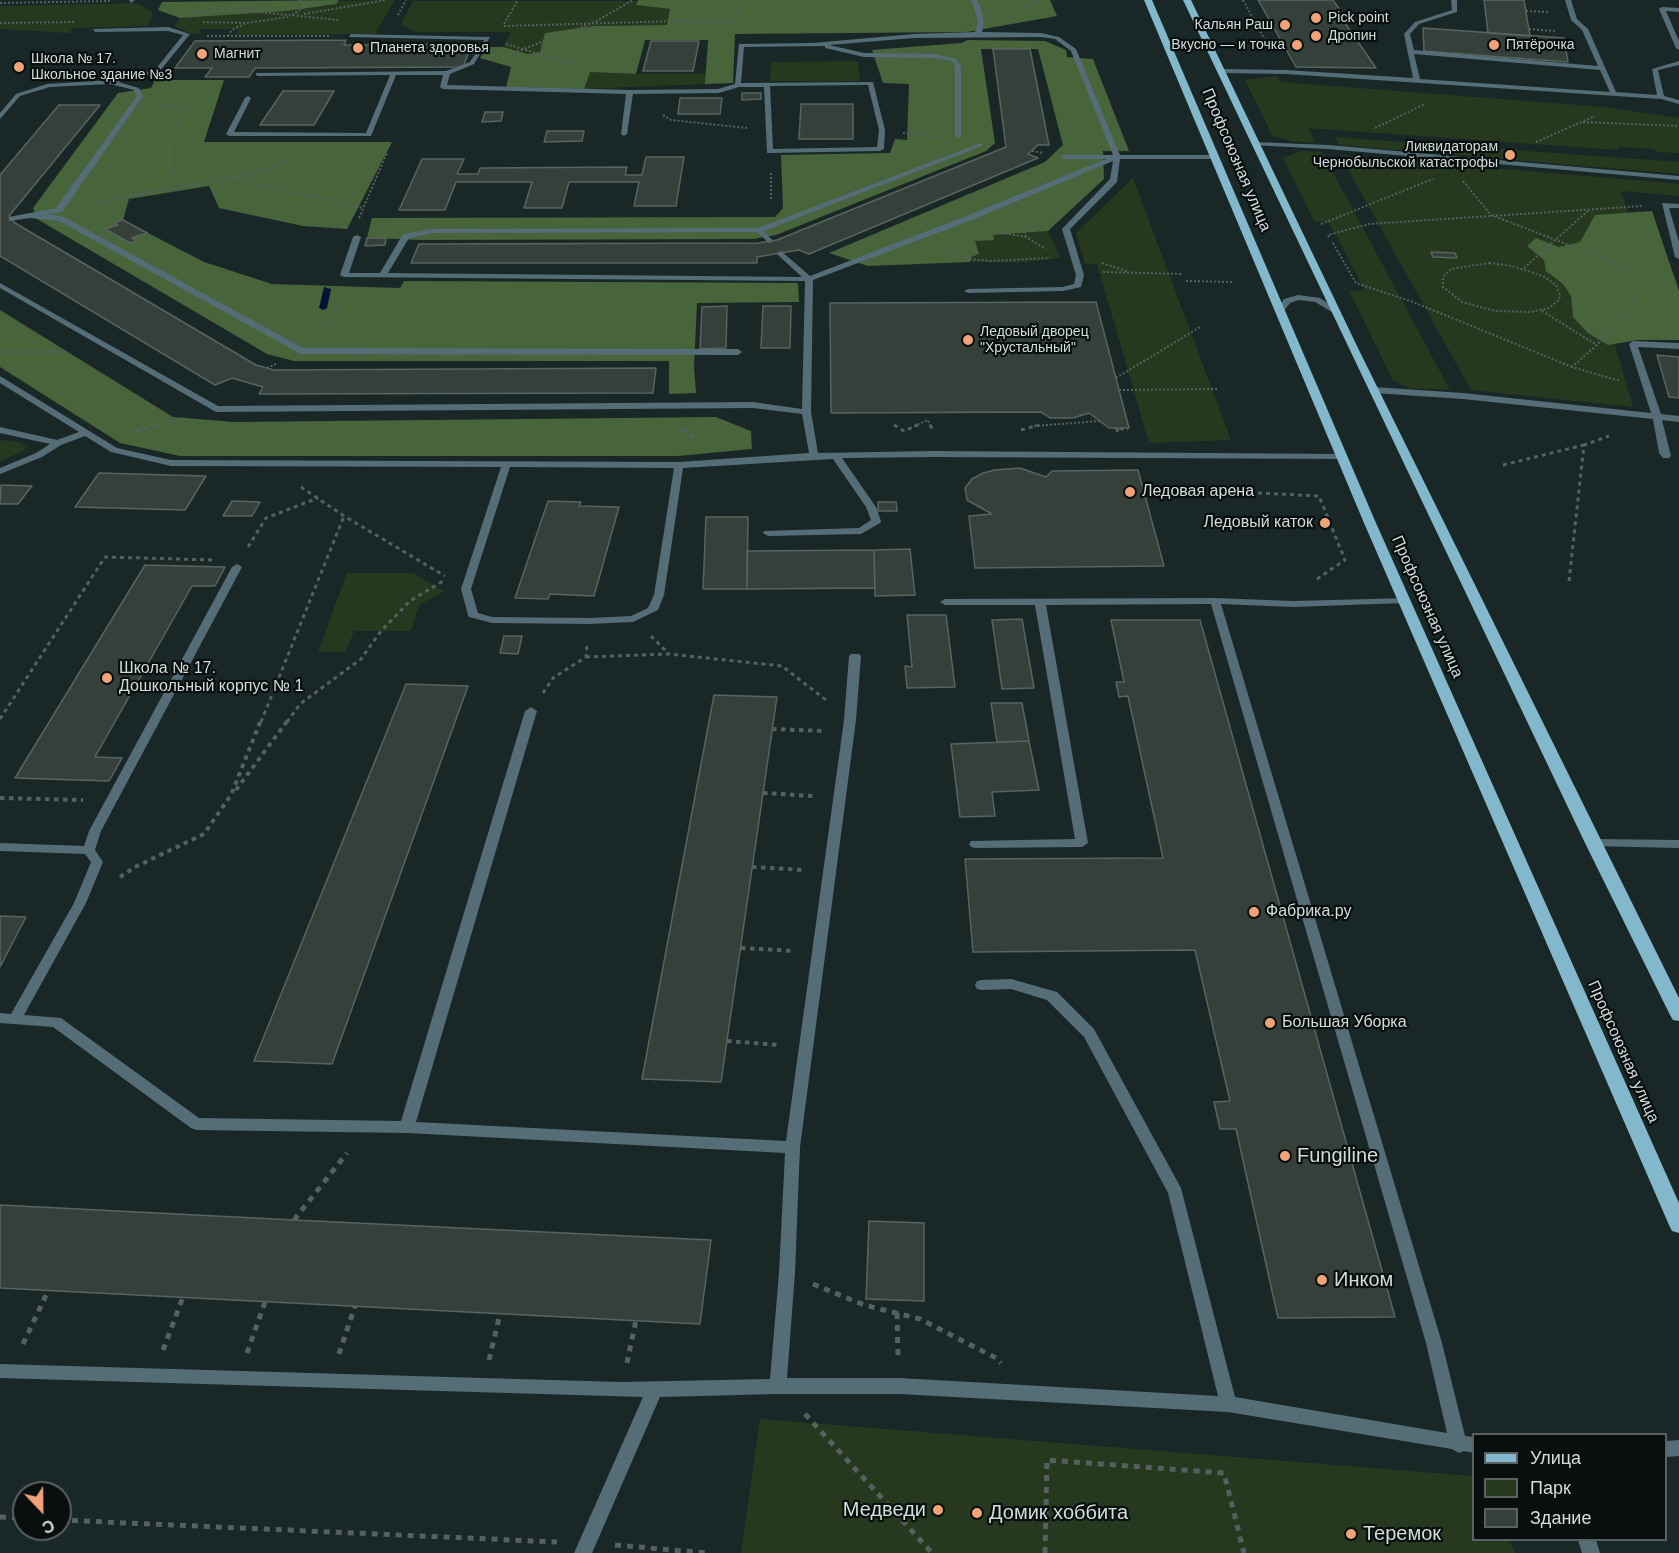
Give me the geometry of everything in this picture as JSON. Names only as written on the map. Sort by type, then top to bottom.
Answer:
[{"type":"main road","name":"Профсоюзная улица","points":[[1148,0],[1342,457],[1679,1225]]},
{"type":"main road","name":"Профсоюзная улица","points":[[1187,0],[1254,144],[1593,843],[1679,1015]]},
{"type":"street","points":[[973,0],[981,22],[978,34]]},
{"type":"street","points":[[1417,81],[1407,34],[1417,23],[1455,11],[1454,0]]},
{"type":"street","points":[[1568,0],[1574,20],[1585,29],[1614,94]]},
{"type":"street","points":[[1679,10],[1662,9],[1679,48]]},
{"type":"street","points":[[0,117],[18,95],[49,85],[110,82],[157,71],[187,34],[168,29],[95,30]]},
{"type":"street","points":[[738,85],[741,45],[813,45],[914,36],[978,34],[1041,35],[1057,38],[1074,50],[1117,157],[1114,180],[1066,229],[1080,275],[1078,285],[1063,289],[968,291]]},
{"type":"street","points":[[258,74],[447,73],[472,63],[488,38],[351,36]]},
{"type":"street","points":[[813,45],[864,55],[935,56],[954,60],[958,66],[958,136]]},
{"type":"street","points":[[1410,52],[1604,68]]},
{"type":"street","points":[[1661,97],[1655,69],[1679,63]]},
{"type":"street","points":[[1222,71],[1286,72],[1661,97],[1679,102]]},
{"type":"street","points":[[248,98],[229,134],[369,135],[394,73]]},
{"type":"street","points":[[447,73],[443,87],[630,92],[719,91],[738,85],[872,83],[882,130],[880,149],[770,151],[767,85]]},
{"type":"street","points":[[12,219],[59,210],[140,96],[137,89],[110,82]]},
{"type":"street","points":[[624,134],[630,92]]},
{"type":"street","points":[[1254,144],[1350,149],[1679,178]]},
{"type":"street","points":[[384,275],[406,236],[433,231],[759,230],[980,145]]},
{"type":"street","points":[[1065,157],[1215,157]]},
{"type":"street","points":[[357,237],[344,275],[809,279],[1117,157]]},
{"type":"street","points":[[1679,206],[1665,205],[1679,257]]},
{"type":"street","points":[[31,216],[61,219],[301,351],[738,352]]},
{"type":"street","points":[[759,230],[769,242]]},
{"type":"street","points":[[781,253],[809,279],[806,412],[814,456]]},
{"type":"street","points":[[0,285],[216,409],[753,405],[806,412]]},
{"type":"street","points":[[1280,309],[1287,301],[1298,297],[1317,300],[1335,310]]},
{"type":"street","points":[[1666,456],[1657,417],[1633,344],[1679,346]]},
{"type":"street","points":[[0,379],[114,450],[171,463],[679,465],[814,456],[933,454],[1342,457]]},
{"type":"street","points":[[1374,390],[1463,396],[1679,419]]},
{"type":"street","points":[[0,430],[58,443]]},
{"type":"street","points":[[0,471],[39,455],[58,443],[85,433]]},
{"type":"street","points":[[768,533],[861,531],[876,521],[872,507],[836,456]]},
{"type":"street","points":[[506,465],[466,588],[473,615],[492,620],[590,621],[633,619],[653,610],[659,595],[679,465]]},
{"type":"street","points":[[89,850],[95,831],[239,564]]},
{"type":"street","points":[[945,602],[1215,601],[1295,604],[1404,600]]},
{"type":"street","points":[[5,1371],[621,1390],[899,1386],[1228,1404],[1466,1445],[1215,601]]},
{"type":"street","points":[[975,844],[1082,843],[1040,602]]},
{"type":"street","points":[[778,1386],[787,1274],[793,1148],[849,726],[855,656]]},
{"type":"street","points":[[407,1127],[531,711]]},
{"type":"street","points":[[1593,843],[1679,844]]},
{"type":"street","points":[[0,847],[89,850]]},
{"type":"street","points":[[89,850],[97,862],[80,903],[7,1019],[56,1022],[196,1125],[407,1127],[793,1148]]},
{"type":"street","points":[[982,985],[1011,984],[1052,996],[1089,1033],[1176,1192],[1228,1404]]},
{"type":"street","points":[[585,1548],[655,1389]]},
{"type":"path","points":[[0,3],[131,0]]},
{"type":"path","points":[[300,0],[307,6]]},
{"type":"path","points":[[291,15],[315,0]]},
{"type":"path","points":[[227,36],[232,30],[247,23],[386,0]]},
{"type":"path","points":[[1243,0],[1273,55]]},
{"type":"path","points":[[0,23],[77,21]]},
{"type":"path","points":[[497,30],[531,24]]},
{"type":"path","points":[[185,36],[351,36]]},
{"type":"path","points":[[522,50],[581,67],[595,91]]},
{"type":"path","points":[[1350,149],[1365,134],[1442,95],[1438,82]]},
{"type":"path","points":[[630,92],[671,120],[769,130]]},
{"type":"path","points":[[140,96],[186,111],[169,140],[169,164],[179,187]]},
{"type":"path","points":[[1580,122],[1679,126]]},
{"type":"path","points":[[359,217],[387,153],[369,135]]},
{"type":"path","points":[[770,151],[771,211]]},
{"type":"path","points":[[124,195],[234,178],[302,157]]},
{"type":"path","points":[[234,178],[363,208]]},
{"type":"path","points":[[1461,179],[1491,215],[1559,239],[1628,271],[1636,280],[1638,290],[1631,308],[1598,345],[1572,367]]},
{"type":"path","points":[[1328,235],[1369,224],[1665,205]]},
{"type":"path","points":[[1362,209],[1321,224],[1356,283],[1413,302],[1572,367],[1647,390]]},
{"type":"path","points":[[1524,268],[1589,210]]},
{"type":"path","points":[[913,239],[970,259],[990,261],[1060,258]]},
{"type":"path","points":[[1489,263],[1524,268],[1551,280],[1559,290],[1559,300],[1541,310],[1520,313],[1483,309],[1454,297],[1443,287],[1442,282],[1446,273],[1468,264],[1489,263]]},
{"type":"path","points":[[1099,273],[1184,274]]},
{"type":"path","points":[[1186,281],[1234,282]]},
{"type":"path","points":[[1541,310],[1598,345]]},
{"type":"path","points":[[1116,378],[1200,327]]},
{"type":"path","points":[[0,352],[70,352]]},
{"type":"path","points":[[1119,390],[1219,389]]},
{"type":"path","points":[[98,441],[216,409]]},
{"type":"path","points":[[1503,465],[1584,445],[1657,417]]},
{"type":"path","points":[[894,425],[904,431],[928,420],[932,429]]},
{"type":"path","points":[[1020,430],[1041,424],[1100,422]]},
{"type":"path","points":[[1569,581],[1584,445]]},
{"type":"path","points":[[80,903],[135,867],[204,834],[300,704],[362,659],[381,631],[410,601],[448,578],[344,516],[294,482],[297,464]]},
{"type":"path","points":[[1258,493],[1320,496],[1345,560],[1310,584]]},
{"type":"path","points":[[0,719],[105,557],[239,564],[266,518],[318,498]]},
{"type":"path","points":[[231,795],[344,516]]},
{"type":"path","points":[[586,657],[590,621]]},
{"type":"path","points":[[531,711],[553,678],[586,657],[669,654],[782,666],[849,726]]},
{"type":"path","points":[[772,729],[849,726]]},
{"type":"path","points":[[763,792],[839,798]]},
{"type":"path","points":[[0,798],[111,801]]},
{"type":"path","points":[[753,867],[830,871]]},
{"type":"path","points":[[741,948],[819,952]]},
{"type":"path","points":[[727,1041],[806,1047]]},
{"type":"path","points":[[294,1220],[368,1127]]},
{"type":"path","points":[[787,1274],[864,1305],[920,1319],[996,1358],[1028,1393]]},
{"type":"path","points":[[5,1371],[48,1291]]},
{"type":"path","points":[[154,1375],[183,1297]]},
{"type":"path","points":[[239,1377],[265,1302]]},
{"type":"path","points":[[331,1380],[355,1306]]},
{"type":"path","points":[[897,1313],[899,1386]]},
{"type":"path","points":[[483,1385],[500,1314]]},
{"type":"path","points":[[621,1390],[636,1320]]},
{"type":"path","points":[[778,1386],[932,1553]]},
{"type":"path","points":[[1045,1553],[1047,1460],[1224,1473],[1244,1553]]},
{"type":"path","points":[[72,1521],[707,1553]]},
{"type":"green space","points":[[339,0],[336,4],[287,11],[180,18],[158,10],[162,2]]},
{"type":"green space","points":[[395,0],[375,34],[235,35],[238,29],[200,29],[199,34],[192,34],[174,26],[180,18],[287,11],[336,4],[338,1]]},
{"type":"green space","points":[[638,0],[1050,0],[1057,16],[967,32],[735,34],[733,83],[705,84],[708,40],[645,40],[636,74],[590,72],[584,89],[506,87],[511,67],[480,58],[487,47],[503,47],[528,54],[540,52],[545,33],[594,26],[667,25],[670,9],[636,5]]},
{"type":"green space","points":[[413,1],[638,1],[637,5],[670,9],[667,25],[594,26],[540,52],[528,54],[503,47],[511,32],[416,32],[401,24]]},
{"type":"green space","points":[[137,3],[153,13],[148,26],[73,28],[69,33],[0,29],[0,6]]},
{"type":"green space","points":[[968,40],[1045,41],[1066,50],[1067,57],[1093,59],[1129,151],[1103,151],[1104,179],[1048,231],[993,235],[994,240],[975,241],[979,254],[971,257],[970,262],[868,266],[829,253],[1045,162],[1063,145],[1038,49],[981,49],[995,143],[986,151],[776,235],[753,239],[422,240],[367,238],[372,218],[775,217],[783,208],[781,155],[890,153],[895,139],[907,140],[909,84],[883,83],[872,50],[961,43]]},
{"type":"green space","points":[[858,61],[860,81],[770,81],[771,62]]},
{"type":"green space","points":[[590,72],[706,74],[705,84],[584,89]]},
{"type":"green space","points":[[1276,76],[1282,82],[1604,107],[1679,118],[1679,153],[1656,152],[1654,149],[1619,147],[1617,150],[1308,128],[1315,143],[1289,141],[1272,135],[1245,80]]},
{"type":"green space","points":[[155,80],[224,80],[204,142],[392,142],[347,229],[303,226],[219,208],[209,186],[129,199],[123,220],[204,262],[272,284],[400,288],[404,281],[798,283],[799,302],[697,303],[694,367],[696,393],[669,394],[669,361],[294,361],[267,354],[37,219],[33,208],[118,93],[151,88]]},
{"type":"green space","points":[[1334,137],[1679,162],[1679,174],[1339,145]]},
{"type":"green space","points":[[1301,151],[1322,152],[1450,390],[1409,388],[1393,380],[1349,291],[1364,290],[1335,233],[1327,222],[1314,221],[1283,158]]},
{"type":"green space","points":[[1340,155],[1679,184],[1679,196],[1621,191],[1638,242],[1613,338],[1633,407],[1471,390]]},
{"type":"green space","points":[[1133,178],[1231,440],[1149,443],[1097,264],[1085,264],[1076,233]]},
{"type":"green space","points":[[1652,211],[1679,291],[1679,340],[1638,340],[1608,345],[1588,333],[1573,317],[1571,296],[1563,284],[1546,271],[1544,260],[1527,246],[1536,238],[1559,247],[1580,242],[1595,215]]},
{"type":"green space","points":[[1048,231],[1060,258],[1017,263],[970,262],[974,241],[993,239],[992,235]]},
{"type":"green space","points":[[0,310],[173,417],[235,422],[716,417],[751,431],[752,449],[678,456],[180,456],[120,443],[0,367]]},
{"type":"green space","points":[[0,440],[21,442],[26,447],[24,451],[0,461]]},
{"type":"green space","points":[[347,573],[413,573],[444,591],[419,605],[411,631],[354,631],[346,652],[318,652]]},
{"type":"green space","points":[[760,1419],[1472,1476],[1472,1541],[1510,1541],[1515,1553],[741,1553]]},
{"type":"building","name":"Дропин","points":[[1258,0],[1333,0],[1349,23],[1345,23],[1376,68],[1296,67]]},
{"type":"building","points":[[1484,0],[1524,0],[1530,36],[1488,33]]},
{"type":"building","name":"Пятёрочка","points":[[1423,28],[1564,38],[1568,62],[1424,51]]},
{"type":"building","points":[[346,40],[344,45],[472,44],[463,67],[255,68],[249,77],[205,77],[212,68],[175,68],[195,41]]},
{"type":"building","points":[[651,41],[699,41],[693,71],[643,71]]},
{"type":"building","points":[[993,49],[1030,49],[1049,145],[1038,145],[1028,154],[1038,158],[809,254],[799,250],[757,257],[757,263],[411,263],[419,244],[758,243],[777,240],[1006,147]]},
{"type":"building","points":[[283,91],[334,91],[314,125],[260,125]]},
{"type":"building","points":[[742,93],[761,93],[761,99],[742,100]]},
{"type":"building","points":[[680,98],[722,98],[720,114],[678,114]]},
{"type":"building","points":[[801,104],[853,104],[853,139],[799,139]]},
{"type":"building","points":[[59,105],[100,105],[9,216],[15,223],[256,365],[274,370],[656,368],[653,393],[259,394],[263,387],[232,378],[215,385],[0,256],[0,175]]},
{"type":"building","points":[[485,112],[503,112],[501,121],[482,122]]},
{"type":"building","points":[[547,131],[584,131],[582,141],[544,142]]},
{"type":"building","points":[[646,157],[684,157],[676,206],[634,206],[639,182],[569,182],[562,208],[524,208],[532,182],[456,182],[445,210],[399,210],[422,159],[464,159],[457,174],[478,174],[480,168],[627,167],[625,175],[642,175]]},
{"type":"building","points":[[123,220],[147,233],[132,238],[137,241],[130,243],[105,229],[118,225],[114,223]]},
{"type":"building","points":[[367,238],[386,238],[385,245],[365,246]]},
{"type":"building","points":[[1431,252],[1455,253],[1457,258],[1433,257]]},
{"type":"building","name":"Ледовый дворец \"Хрустальный\"","points":[[1096,302],[1129,428],[1109,428],[1089,413],[1073,418],[1050,418],[1041,412],[831,413],[830,303]]},
{"type":"building","points":[[727,306],[726,348],[700,349],[702,307]]},
{"type":"building","points":[[763,306],[791,306],[790,348],[761,348]]},
{"type":"building","points":[[1657,355],[1679,357],[1679,398],[1669,397]]},
{"type":"building","points":[[1020,468],[1046,477],[1052,471],[1138,470],[1164,566],[975,568],[969,516],[992,514],[967,500],[965,488],[972,479],[983,473]]},
{"type":"building","points":[[99,473],[206,476],[185,510],[75,507]]},
{"type":"building","points":[[1,485],[32,486],[18,504],[0,504]]},
{"type":"building","points":[[232,501],[260,502],[252,516],[223,516]]},
{"type":"building","points":[[548,501],[581,502],[579,506],[619,507],[594,596],[550,594],[548,599],[515,598]]},
{"type":"building","points":[[878,502],[896,502],[897,511],[878,511]]},
{"type":"building","points":[[706,517],[748,517],[747,589],[703,589]]},
{"type":"building","points":[[910,549],[915,595],[875,596],[874,550]]},
{"type":"building","points":[[874,550],[875,588],[747,589],[747,551]]},
{"type":"building","points":[[145,565],[225,567],[215,586],[192,586],[95,757],[122,758],[109,781],[15,778]]},
{"type":"building","points":[[907,615],[946,615],[955,687],[907,688],[905,666],[912,667]]},
{"type":"building","points":[[1022,619],[1034,688],[1002,689],[992,620]]},
{"type":"building","points":[[1111,620],[1200,620],[1395,1317],[1278,1318],[1236,1129],[1220,1129],[1214,1102],[1230,1101],[1195,950],[973,952],[965,859],[1163,858],[1128,696],[1119,697],[1116,682],[1124,682]]},
{"type":"building","points":[[504,636],[522,636],[518,654],[500,653]]},
{"type":"building","points":[[406,684],[468,686],[332,1064],[254,1061]]},
{"type":"building","points":[[714,695],[777,697],[721,1082],[642,1079]]},
{"type":"building","points":[[991,703],[1022,703],[1029,741],[997,742]]},
{"type":"building","points":[[1029,741],[1039,790],[992,792],[995,816],[960,817],[951,744]]},
{"type":"building","points":[[0,916],[26,917],[0,967]]},
{"type":"building","points":[[0,1205],[711,1240],[700,1324],[0,1288]]},
{"type":"building","points":[[869,1221],[924,1223],[924,1301],[866,1299]]},
{"type":"waterway","points":[[323,308],[327,289]]},
{"type":"place","name":"Pick point","points":[[1316,18]]},
{"type":"place","name":"Кальян Раш","points":[[1285,25]]},
{"type":"place","name":"Дропин","points":[[1316,36]]},
{"type":"place","name":"Вкусно — и точка","points":[[1297,45]]},
{"type":"place","name":"Пятёрочка","points":[[1494,45]]},
{"type":"place","name":"Планета здоровья","points":[[358,48]]},
{"type":"place","name":"Магнит","points":[[202,54]]},
{"type":"place","name":"Школа № 17. Школьное здание №3","points":[[19,67]]},
{"type":"place","name":"Ликвидаторам Чернобыльской катастрофы","points":[[1510,155]]},
{"type":"place","name":"Ледовый дворец \"Хрустальный\"","points":[[968,340]]},
{"type":"place","name":"Ледовая арена","points":[[1130,492]]},
{"type":"place","name":"Ледовый каток","points":[[1325,523]]},
{"type":"place","name":"Школа № 17. Дошкольный корпус № 1","points":[[107,678]]},
{"type":"place","name":"Фабрика.ру","points":[[1254,912]]},
{"type":"place","name":"Большая Уборка","points":[[1270,1023]]},
{"type":"place","name":"Fungiline","points":[[1285,1156]]},
{"type":"place","name":"Инком","points":[[1322,1280]]},
{"type":"place","name":"Медведи","points":[[938,1510]]},
{"type":"place","name":"Домик хоббита","points":[[977,1513]]},
{"type":"place","name":"Теремок","points":[[1351,1534]]}]
